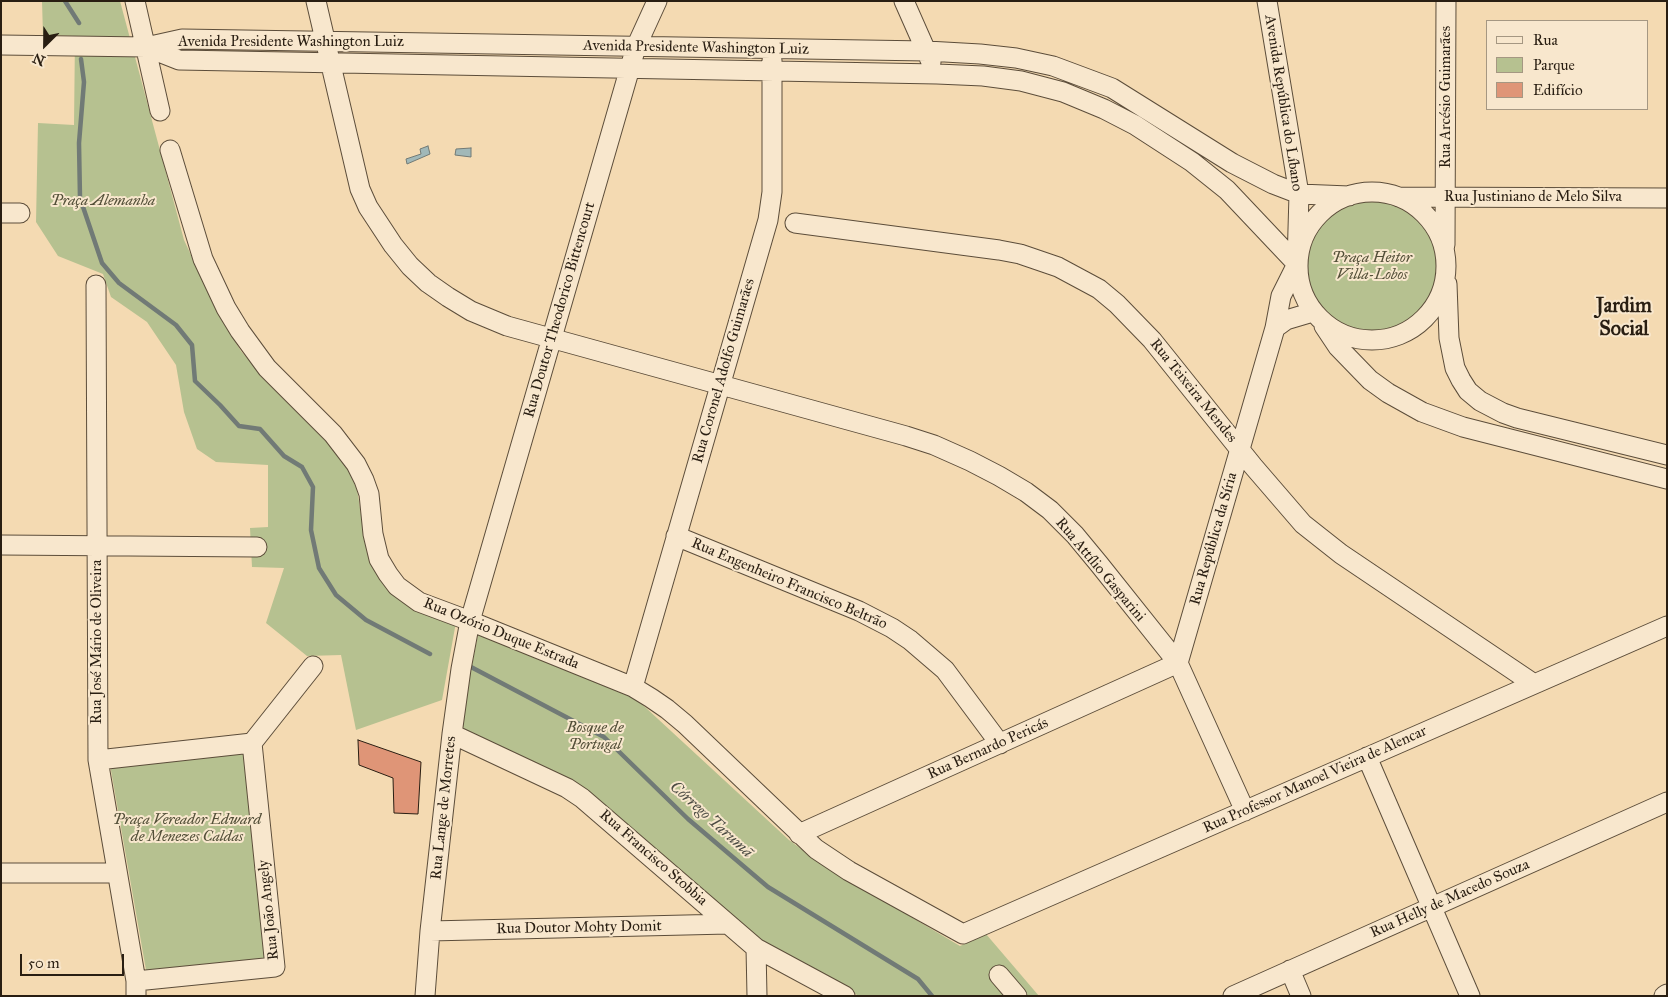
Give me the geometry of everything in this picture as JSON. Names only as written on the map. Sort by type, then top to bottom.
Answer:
[{"type":"street","points":[[135,1],[160,111]]},
{"type":"street","name":"Rua Attílio Gasparini","points":[[316,1],[360,189],[368,207],[393,245],[410,266],[428,283],[456,302],[489,319],[552,340],[870,426],[934,446],[977,464],[1013,484],[1050,510],[1074,535],[1178,664],[1245,811]]},
{"type":"street","name":"Rua Doutor Theodorico Bittencourt","points":[[470,620],[636,47],[657,1]]},
{"type":"street","points":[[904,1],[937,74]]},
{"type":"street","name":"Avenida República do Líbano","points":[[1267,1],[1299,194],[1297,264]]},
{"type":"street","name":"Rua Arcésio Guimarães","points":[[1445,254],[1446,1]]},
{"type":"street","name":"Avenida Presidente Washington Luiz","points":[[146,47],[182,39],[927,51],[980,54],[1053,66],[1095,80],[1131,98],[1254,175],[1273,184],[1299,194],[1349,196]]},
{"type":"street","points":[[1,45],[146,47]]},
{"type":"street","name":"Avenida Presidente Washington Luiz","points":[[146,47],[179,60],[937,74],[1004,78],[1038,85],[1084,100],[1120,117],[1192,162],[1227,190],[1297,264]]},
{"type":"street","name":"Rua Coronel Adolfo Guimarães","points":[[633,687],[771,207],[772,49]]},
{"type":"street","name":"Rua Ozório Duque Estrada","points":[[170,150],[196,237],[213,283],[240,331],[258,357],[280,382],[333,434],[356,464],[369,494],[375,546],[379,559],[398,586],[419,602],[470,620],[633,687],[667,709],[685,724],[798,834],[833,861],[963,934]]},
{"type":"street","points":[[1667,455],[1503,414],[1480,401],[1468,391],[1455,368],[1449,338],[1445,254],[1436,230],[1420,210],[1399,197],[1374,192],[1349,196],[1329,206],[1312,221],[1302,241],[1297,264],[1301,289],[1338,347],[1358,369],[1388,393],[1422,412],[1463,427],[1667,478]]},
{"type":"street","name":"Rua Justiniano de Melo Silva","points":[[1399,197],[1667,198]]},
{"type":"street","name":"Rua Teixeira Mendes","points":[[795,222],[999,250],[1036,259],[1079,277],[1099,290],[1134,320],[1303,524],[1323,540],[1534,684]]},
{"type":"street","name":"Rua República da Síria","points":[[1178,664],[1275,328],[1281,296],[1297,264]]},
{"type":"street","points":[[1275,328],[1286,320],[1316,315],[1338,333],[1362,340],[1385,339],[1401,334],[1408,331],[1427,316],[1440,296],[1446,273]]},
{"type":"street","name":"Rua José Mário de Oliveira","points":[[96,285],[98,760],[136,989]]},
{"type":"street","name":"Rua Engenheiro Francisco Beltrão","points":[[676,536],[859,611],[892,628],[910,640],[945,670],[1000,744]]},
{"type":"street","points":[[1,545],[257,547]]},
{"type":"street","name":"Rua Lange de Morretes","points":[[425,996],[430,931],[452,734],[470,620]]},
{"type":"street","name":"Rua Professor Manoel Vieira de Alencar","points":[[963,934],[1667,626]]},
{"type":"street","name":"Rua Bernardo Pericás","points":[[798,834],[1178,664]]},
{"type":"street","points":[[98,760],[252,743],[314,666]]},
{"type":"street","name":"Rua Francisco Stobbia","points":[[452,734],[559,784],[582,798],[756,948],[845,996]]},
{"type":"street","name":"Rua João Angely","points":[[136,989],[275,967],[252,743]]},
{"type":"street","points":[[1367,757],[1470,996]]},
{"type":"street","name":"Rua Helly de Macedo Souza","points":[[1233,996],[1667,802]]},
{"type":"street","points":[[1,873],[117,874]]},
{"type":"street","name":"Rua Doutor Mohty Domit","points":[[430,931],[728,924]]},
{"type":"street","points":[[756,948],[758,996]]},
{"type":"street","points":[[1290,970],[1301,996]]},
{"type":"street","points":[[999,975],[1017,996]]},
{"type":"green space","name":"Praça Alemanha","points":[[42,1],[120,1],[184,240],[220,317],[241,351],[265,379],[333,446],[346,466],[357,489],[367,552],[378,573],[456,622],[442,700],[356,730],[341,655],[307,656],[266,623],[284,568],[252,567],[250,528],[268,527],[268,465],[216,462],[197,449],[184,412],[176,365],[147,322],[111,297],[103,274],[58,256],[36,222],[38,123],[74,125],[75,36],[43,35]]},
{"type":"green space","name":"Praça Heitor Villa-Lobos","points":[[1372,199],[1397,205],[1419,219],[1433,241],[1439,266],[1433,291],[1419,313],[1397,327],[1372,333],[1347,327],[1325,313],[1311,291],[1305,266],[1311,241],[1325,219],[1347,205]]},
{"type":"green space","name":"Bosque de Portugal","points":[[479,630],[632,695],[789,840],[822,864],[960,946],[986,934],[1039,996],[859,996],[754,939],[578,786],[459,729]]},
{"type":"green space","name":"Praça Vereador Edward de Menezes Caldas","points":[[244,752],[268,958],[146,970],[110,765]]},
{"type":"water","points":[[428,146],[430,154],[407,164],[406,159],[421,154],[420,149]]},
{"type":"water","points":[[471,148],[471,157],[455,155],[456,149]]},
{"type":"building","points":[[358,740],[421,762],[418,814],[394,813],[393,778],[359,765]]},
{"type":"waterway","name":"Córrego Tarumã","points":[[65,1],[79,23]]},
{"type":"waterway","name":"Córrego Tarumã","points":[[81,59],[84,82],[79,143],[80,198],[102,263],[119,283],[176,325],[192,345],[195,381],[239,426],[260,429],[284,456],[302,467],[313,487],[311,530],[319,568],[336,595],[366,620],[430,654]]},
{"type":"waterway","name":"Córrego Tarumã","points":[[471,667],[604,737],[688,819],[768,887],[918,979],[932,996]]},
{"type":"district","name":"Jardim Social","points":[[1624,318]]}]
